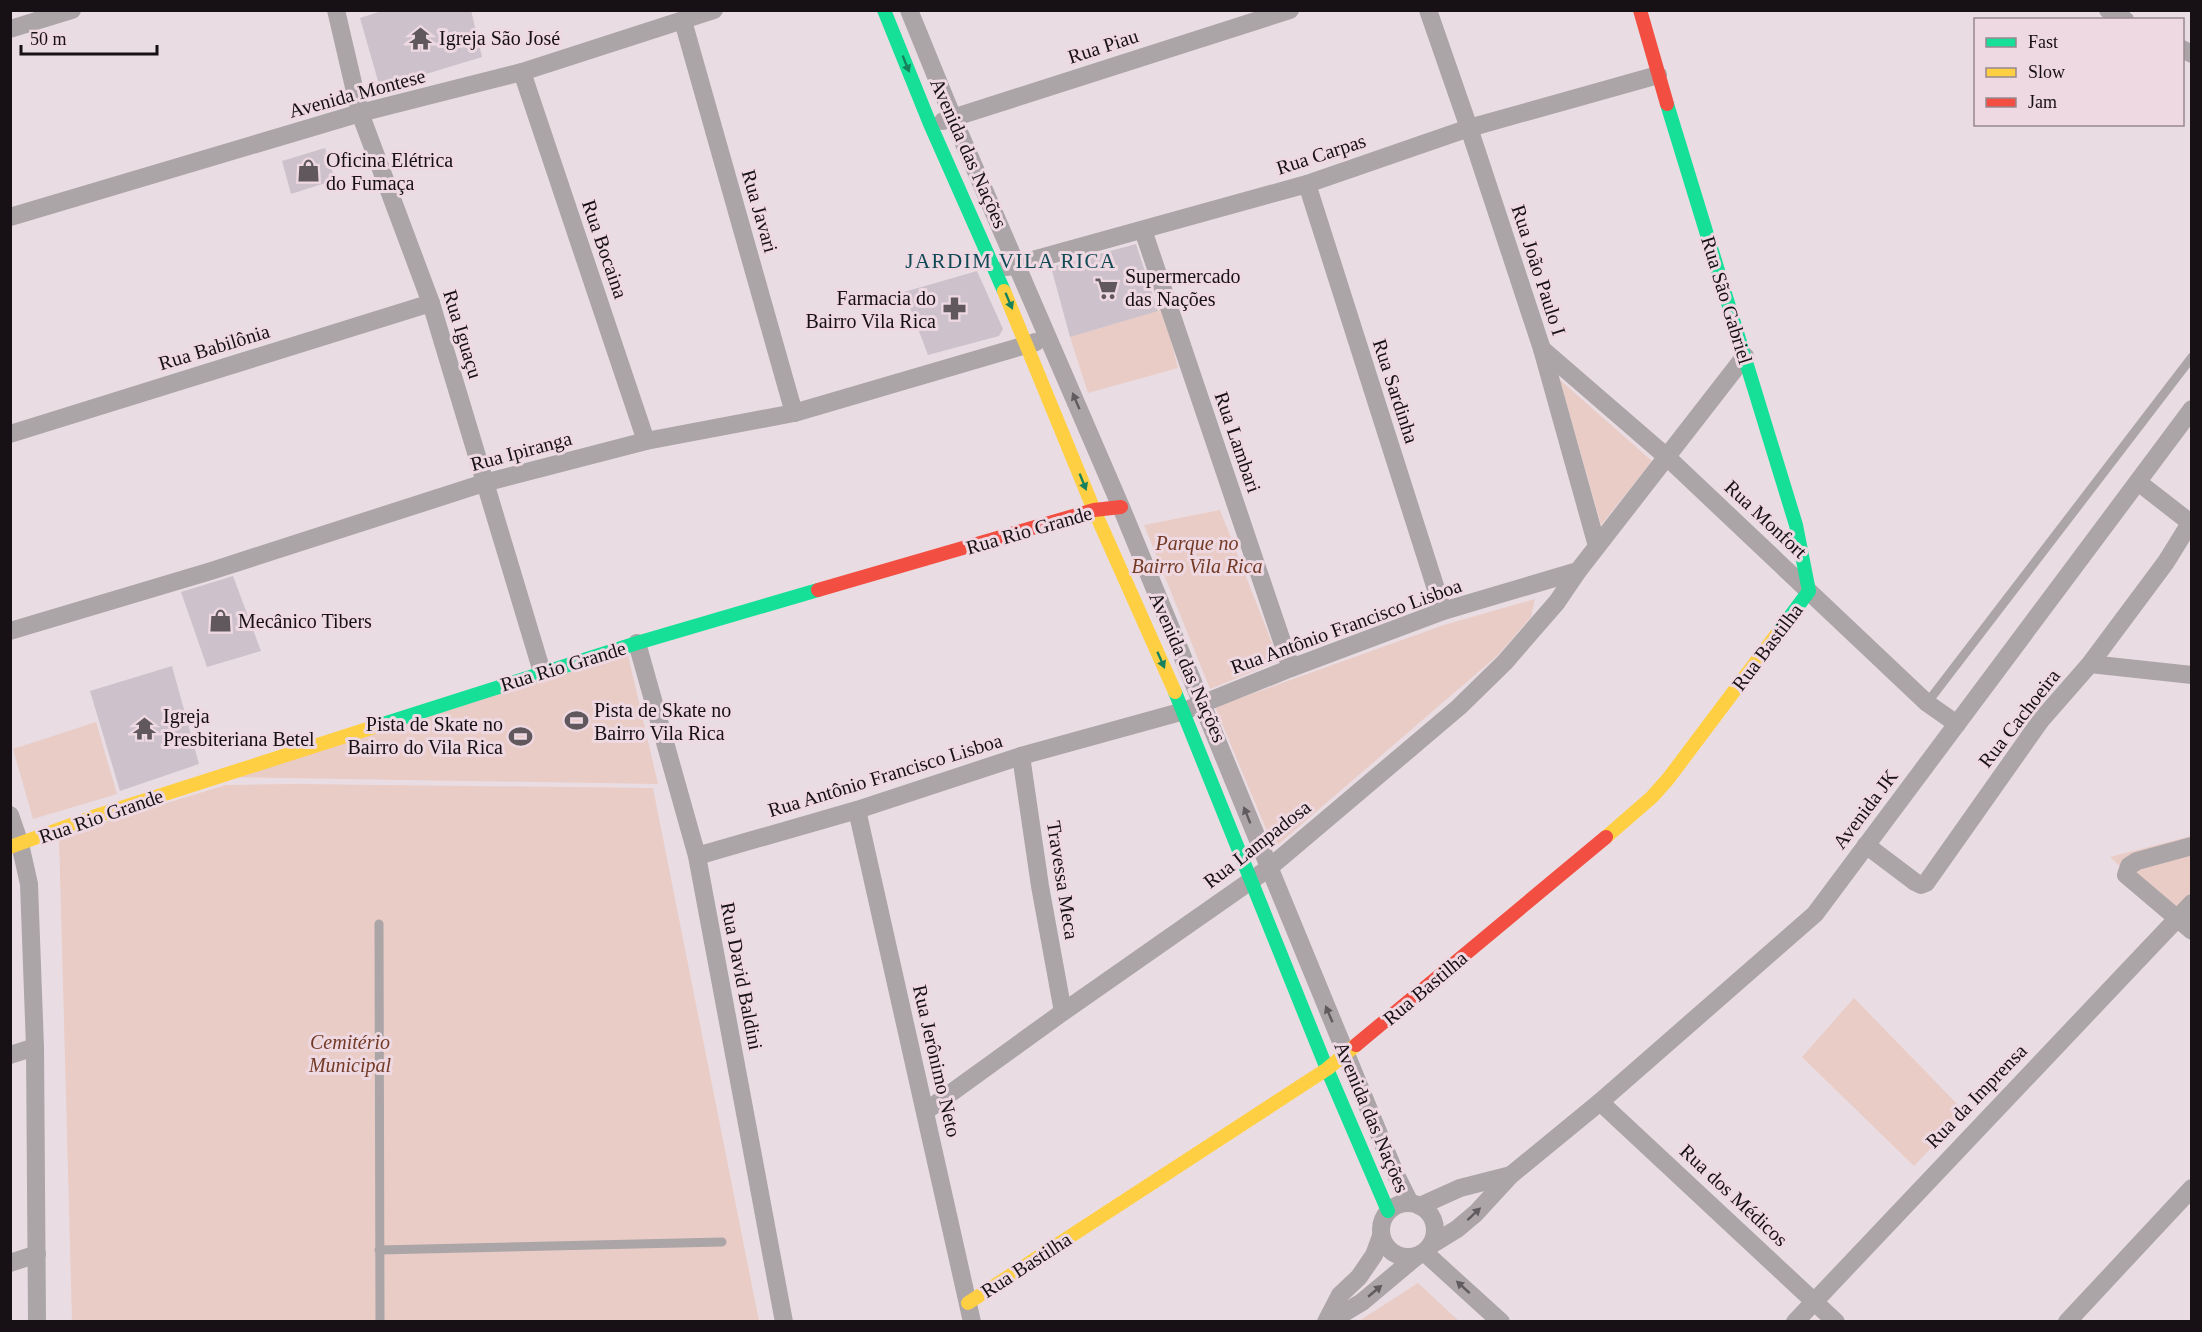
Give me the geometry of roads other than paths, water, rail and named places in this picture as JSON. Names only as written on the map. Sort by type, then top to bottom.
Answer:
[{"type":"street","points":[[10,29],[72,10]]},
{"type":"street","name":"Rua Iguaçu","points":[[336,10],[360,113],[431,303],[542,672]]},
{"type":"street","name":"Avenida Montese","points":[[10,218],[360,113],[522,72],[714,10]]},
{"type":"street","name":"Avenida das Nações","points":[[884,10],[930,124],[1028,344],[1094,510],[1184,711],[1327,1069],[1388,1211]]},
{"type":"street","name":"Avenida das Nações","points":[[909,10],[952,118],[1050,339],[1121,507],[1395,1173],[1415,1204]]},
{"type":"street","name":"Rua Piau","points":[[930,124],[1290,10]]},
{"type":"street","name":"Rua João Paulo I","points":[[1428,10],[1542,349],[1597,546]]},
{"type":"street","name":"Rua São Gabriel","points":[[1640,10],[1796,525],[1809,591]]},
{"type":"street","points":[[2108,10],[2122,18]]},
{"type":"street","name":"Rua Javari","points":[[683,21],[794,413]]},
{"type":"street","name":"Rua Bocaina","points":[[522,72],[646,441]]},
{"type":"street","name":"Rua Carpas","points":[[996,270],[1307,183],[1469,128],[1658,75]]},
{"type":"street","name":"Rua Sardinha","points":[[1307,183],[1443,611]]},
{"type":"street","name":"Rua Lambari","points":[[1143,230],[1291,668]]},
{"type":"street","name":"Rua Babilônia","points":[[10,434],[431,303]]},
{"type":"street","name":"Rua Ipiranga","points":[[10,631],[211,571],[484,483],[646,441],[794,413],[1050,339]]},
{"type":"street","name":"Rua Monfort","points":[[1542,349],[1668,458],[1927,703],[1957,724]]},
{"type":"street","points":[[1578,571],[1745,356]]},
{"type":"street","name":"Avenida JK","points":[[1327,1322],[1362,1302],[1424,1251],[1456,1230],[1476,1213],[1511,1175],[1600,1102],[1815,914],[2192,409]]},
{"type":"street","points":[[2138,482],[2191,523]]},
{"type":"street","name":"Rua Rio Grande","points":[[16,845],[93,817],[542,672],[1094,510],[1121,507]]},
{"type":"street","name":"Rua Cachoeira","points":[[1866,844],[1915,882],[1921,885],[1926,883],[2041,720],[2090,664],[2166,562],[2191,523]]},
{"type":"street","name":"Rua Antônio Francisco Lisboa","points":[[697,856],[857,810],[1021,756],[1184,711],[1443,611],[1578,571]]},
{"type":"street","name":"Rua Lampadosa","points":[[926,1111],[1269,868],[1460,707],[1505,662],[1557,603],[1578,571]]},
{"type":"street","name":"Rua Bastilha","points":[[968,1303],[1327,1069],[1652,797],[1668,779],[1809,591]]},
{"type":"street","name":"Rua David Baldini","points":[[637,643],[697,856],[784,1322]]},
{"type":"street","points":[[2090,664],[2192,675]]},
{"type":"street","name":"Travessa Meca","points":[[1021,756],[1040,886],[1063,1012]]},
{"type":"street","name":"Rua Jerônimo Neto","points":[[857,810],[972,1322]]},
{"type":"street","points":[[10,815],[16,845],[29,884],[35,1047],[37,1322]]},
{"type":"street","points":[[2192,846],[2137,861],[2129,866],[2126,875],[2192,931]]},
{"type":"street","name":"Rua da Imprensa","points":[[1795,1322],[1813,1300],[2192,903]]},
{"type":"street","points":[[10,1055],[35,1047]]},
{"type":"street","name":"Rua dos Médicos","points":[[1600,1102],[1836,1322]]},
{"type":"street","name":"Avenida JK","points":[[1415,1204],[1460,1188],[1511,1175]]},
{"type":"street","points":[[2067,1322],[2192,1188]]},
{"type":"street","points":[[1415,1204],[1428,1211],[1433,1219],[1434,1237],[1424,1251],[1399,1256],[1391,1251],[1382,1236],[1383,1219],[1394,1206],[1415,1204]]},
{"type":"street","name":"Avenida JK","points":[[1327,1322],[1341,1295],[1359,1277],[1374,1255],[1382,1236]]},
{"type":"street","points":[[1424,1251],[1501,1322]]},
{"type":"street","points":[[10,1263],[37,1254]]},
{"type":"lane","points":[[1927,703],[2192,357]]},
{"type":"lane","points":[[379,924],[380,1322]]},
{"type":"lane","points":[[379,1250],[722,1242]]},
{"type":"place","name":"Igreja São José","points":[[421,38]]},
{"type":"place","name":"Oficina Elétrica do Fumaça","points":[[308,171]]},
{"type":"place","name":"Supermercado das Nações","points":[[1107,288]]},
{"type":"place","name":"Farmacia do Bairro Vila Rica","points":[[954,309]]},
{"type":"place","name":"Mecânico Tibers","points":[[220,621]]},
{"type":"place","name":"Pista de Skate no Bairro Vila Rica","points":[[576,721]]},
{"type":"place","name":"Igreja Presbiteriana Betel","points":[[145,728]]},
{"type":"place","name":"Pista de Skate no Bairro do Vila Rica","points":[[521,736]]},
{"type":"district","name":"JARDIM VILA RICA","points":[[1011,261]]},
{"type":"park label","name":"Parque no Bairro Vila Rica","points":[[1197,554]]},
{"type":"park label","name":"Cemitério Municipal","points":[[350,1054]]}]
